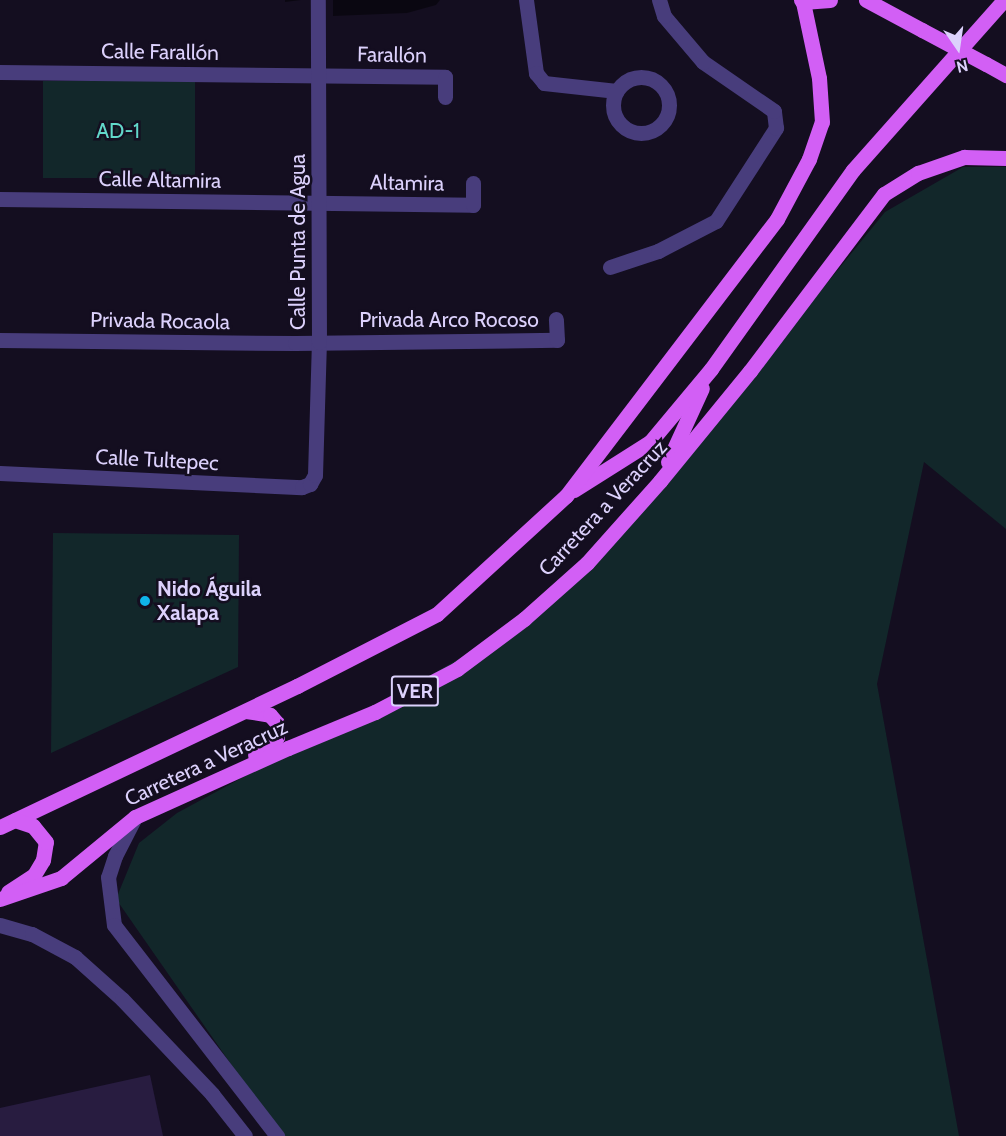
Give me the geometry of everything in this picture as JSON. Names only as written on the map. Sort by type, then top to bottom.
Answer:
[{"type":"main road","points":[[802,1],[830,0]]},
{"type":"main road","points":[[866,0],[1006,75]]},
{"type":"main road","points":[[566,496],[650,442],[711,369],[854,170],[1004,0]]},
{"type":"main road","name":"Carretera a Veracruz","points":[[0,827],[8,819],[246,711],[437,614],[566,496],[777,219],[809,159],[822,122],[819,78],[802,1]]},
{"type":"main road","name":"Carretera a Veracruz","points":[[0,898],[61,878],[135,817],[375,712],[457,669],[524,619],[587,563],[660,481],[750,371],[884,194],[918,173],[964,157],[1006,158]]},
{"type":"main road","points":[[660,481],[711,369]]},
{"type":"main road","points":[[212,782],[269,747],[277,737],[277,723],[270,716],[246,711]]},
{"type":"main road","points":[[0,898],[34,875],[43,860],[46,842],[33,826],[8,819]]},
{"type":"street","name":"Calle Punta de Agua","points":[[310,484],[315,475],[319,342],[318,0]]},
{"type":"street","points":[[526,0],[536,73],[544,83],[617,91]]},
{"type":"street","points":[[610,267],[658,251],[716,221],[776,128],[774,111],[704,62],[664,16],[659,0]]},
{"type":"street","name":"Calle Farallón","points":[[0,72],[319,75]]},
{"type":"street","name":"Farallón","points":[[319,75],[445,77],[445,97]]},
{"type":"street","name":"Altamira","points":[[319,203],[473,205],[473,183]]},
{"type":"street","name":"Calle Altamira","points":[[0,199],[319,203]]},
{"type":"street","name":"Privada Arco Rocoso","points":[[319,342],[557,340],[556,319]]},
{"type":"street","name":"Privada Rocaola","points":[[0,340],[319,342]]},
{"type":"street","name":"Calle Tultepec","points":[[0,473],[302,487],[310,484]]},
{"type":"street","points":[[135,817],[115,856],[108,877],[114,925],[277,1136]]},
{"type":"street","points":[[0,925],[32,934],[75,957],[122,999],[212,1094],[245,1136]]},
{"type":"green space","name":"AD-1","points":[[43,81],[195,81],[195,178],[43,178]]},
{"type":"green space","points":[[963,167],[1006,167],[1006,529],[924,462],[877,684],[959,1136],[281,1136],[116,899],[139,843],[177,813],[379,704],[531,618],[655,494],[885,212]]},
{"type":"green space","name":"Nido Águila Xalapa","points":[[53,533],[239,535],[238,667],[51,753]]},
{"type":"building","points":[[150,1075],[163,1136],[0,1136],[0,1108]]},
{"type":"place","name":"Nido Águila Xalapa","points":[[145,601]]}]
